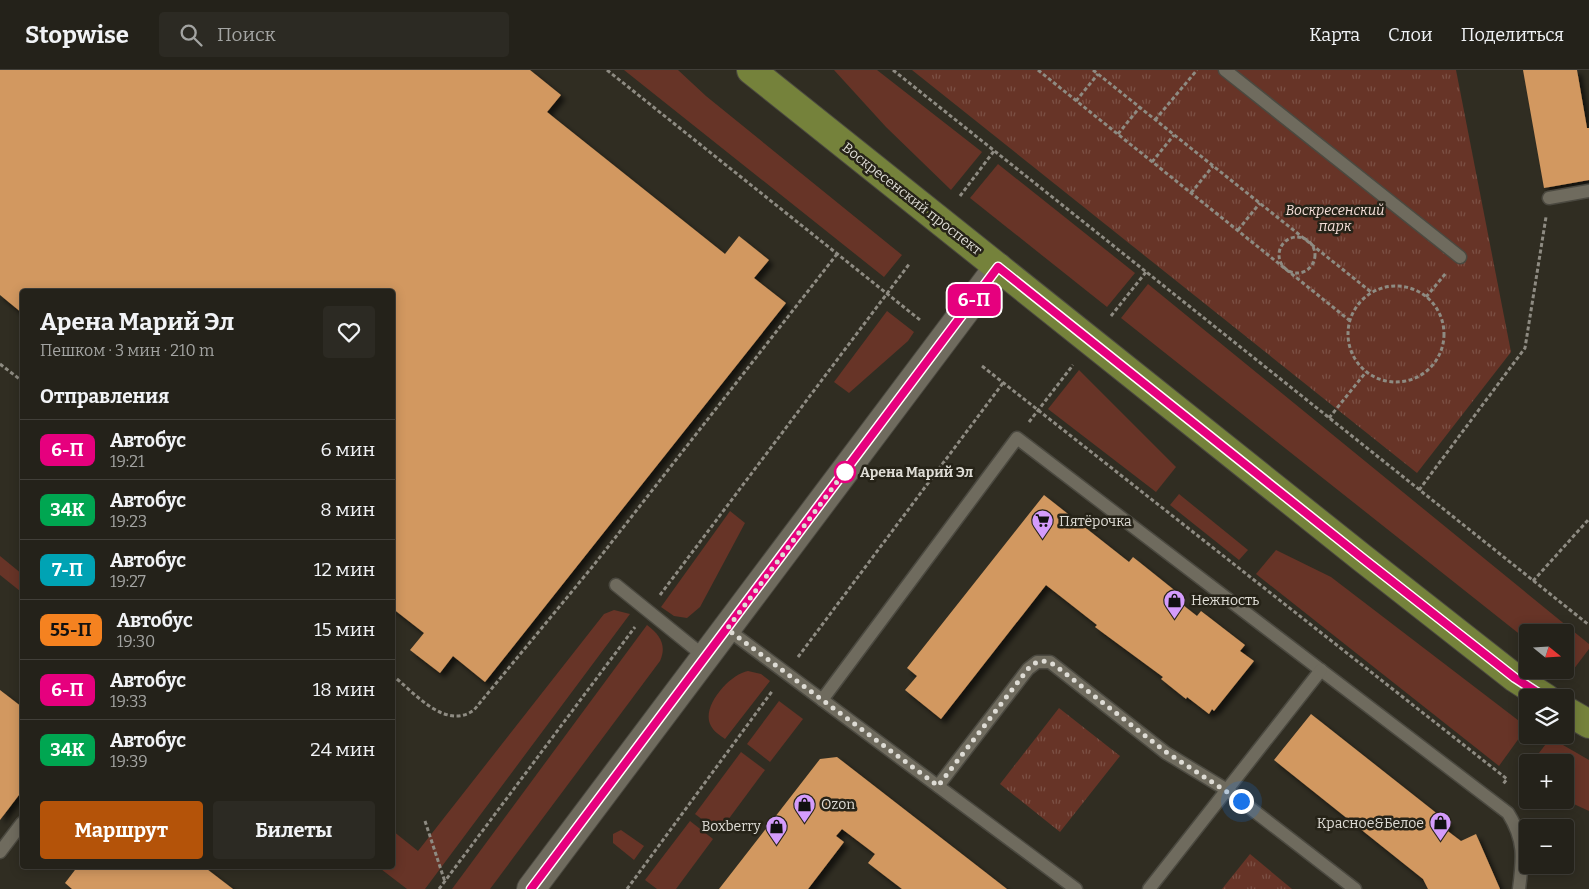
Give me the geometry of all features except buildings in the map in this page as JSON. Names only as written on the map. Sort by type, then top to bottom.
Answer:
[{"type":"main road","name":"Воскресенский проспект","points":[[751,70],[1361,557],[1515,678],[1532,689]]},
{"type":"main road","points":[[531,889],[998,267]]},
{"type":"main road","points":[[1574,715],[1589,724]]},
{"type":"lane","points":[[1225,70],[1460,258]]},
{"type":"lane","points":[[1548,198],[1589,191]]},
{"type":"lane","points":[[822,700],[1017,438],[1508,813],[1516,826],[1522,845],[1519,889]]},
{"type":"lane","points":[[616,585],[706,657]]},
{"type":"lane","points":[[727,629],[1076,889]]},
{"type":"lane","points":[[938,786],[1028,669],[1042,661],[1050,662],[1166,752],[1227,790],[1355,889]]},
{"type":"lane","points":[[1149,889],[1321,670]]},
{"type":"lane","points":[[0,852],[20,827]]},
{"type":"path","points":[[607,70],[920,320]]},
{"type":"path","points":[[893,70],[1589,626]]},
{"type":"path","points":[[1038,70],[1349,320]]},
{"type":"path","points":[[1093,70],[1140,107],[1308,242],[1314,252],[1312,264],[1303,271],[1297,272],[1286,269],[1279,254],[1283,243],[1292,237],[1303,238],[1308,242],[1371,292]]},
{"type":"path","points":[[1156,120],[1197,70]]},
{"type":"path","points":[[1076,101],[1098,74]]},
{"type":"path","points":[[1118,134],[1140,107]]},
{"type":"path","points":[[1152,162],[1174,135]]},
{"type":"path","points":[[960,196],[994,151]]},
{"type":"path","points":[[1191,193],[1213,166]]},
{"type":"path","points":[[1419,490],[1525,348],[1548,198]]},
{"type":"path","points":[[1238,230],[1260,203]]},
{"type":"path","points":[[395,676],[444,715],[460,717],[474,710],[592,566],[837,254]]},
{"type":"path","points":[[1426,297],[1460,258]]},
{"type":"path","points":[[439,889],[910,263]]},
{"type":"path","points":[[1111,316],[1146,272]]},
{"type":"path","points":[[1387,286],[1404,286],[1420,292],[1426,297],[1433,302],[1442,317],[1445,333],[1442,350],[1434,365],[1422,376],[1406,382],[1389,383],[1373,378],[1360,367],[1351,353],[1347,337],[1349,320],[1354,309],[1371,292],[1387,286]]},
{"type":"path","points":[[0,364],[20,380]]},
{"type":"path","points":[[1017,438],[1072,365]]},
{"type":"path","points":[[982,366],[1507,779]]},
{"type":"path","points":[[1329,418],[1366,372]]},
{"type":"path","points":[[626,889],[1003,383]]},
{"type":"path","points":[[1533,581],[1589,519]]},
{"type":"path","points":[[425,821],[444,882]]},
{"type":"green space","points":[[624,70],[678,70],[706,96],[902,255],[884,277]]},
{"type":"green space","points":[[834,70],[877,70],[982,152],[951,190],[886,127]]},
{"type":"green space","name":"Воскресенский парк","points":[[912,70],[1456,70],[1511,352],[1417,473]]},
{"type":"green space","points":[[998,164],[1135,273],[1107,307],[970,198]]},
{"type":"green space","points":[[1148,284],[1564,624],[1519,624],[1519,634],[1121,318]]},
{"type":"green space","points":[[887,311],[914,332],[908,341],[849,393],[834,382]]},
{"type":"green space","points":[[1079,370],[1176,467],[1156,492],[1048,409]]},
{"type":"green space","points":[[1179,494],[1248,550],[1239,560],[1170,505]]},
{"type":"green space","points":[[730,511],[745,523],[700,607],[687,618],[674,616],[661,607]]},
{"type":"green space","points":[[1276,550],[1331,577],[1519,721],[1519,738],[1499,766],[1256,574]]},
{"type":"green space","points":[[0,556],[20,572],[20,591],[0,575]]},
{"type":"green space","points":[[614,610],[630,614],[425,889],[407,889],[381,869],[395,869],[395,833],[418,851],[604,614]]},
{"type":"green space","points":[[647,625],[656,633],[661,641],[663,650],[660,661],[490,889],[452,889]]},
{"type":"green space","points":[[1574,632],[1589,644],[1589,649],[1574,669]]},
{"type":"green space","points":[[748,671],[761,674],[770,681],[725,739],[715,732],[711,726],[709,718],[713,701],[733,678]]},
{"type":"green space","points":[[779,701],[803,719],[770,762],[747,744]]},
{"type":"green space","points":[[1059,708],[1120,756],[1060,832],[1000,784]]},
{"type":"green space","points":[[1546,744],[1561,744],[1589,760],[1589,811],[1574,804],[1574,754],[1538,754]]},
{"type":"green space","points":[[741,752],[765,770],[719,832],[695,814]]},
{"type":"green space","points":[[690,821],[713,839],[676,889],[657,889],[645,880]]},
{"type":"green space","points":[[621,830],[644,846],[634,860],[613,843],[613,834]]},
{"type":"green space","points":[[1250,854],[1292,889],[1222,889]]},
{"type":"bus line","name":"6-П","points":[[531,889],[998,267],[1361,557],[1515,678],[1532,689]]},
{"type":"place","name":"Арена Марий Эл","points":[[845,472]]},
{"type":"place","name":"Пятёрочка","points":[[1043,540]]},
{"type":"place","name":"Нежность","points":[[1175,619]]},
{"type":"place","name":"Ozon","points":[[805,823]]},
{"type":"place","name":"Красное&Белое","points":[[1440,842]]},
{"type":"place","name":"Boxberry","points":[[777,845]]},
{"type":"route","points":[[845,472],[846,470],[727,629],[938,786],[1028,669],[1037,662],[1042,661],[1050,662],[1166,752],[1227,790],[1241,801]]}]
